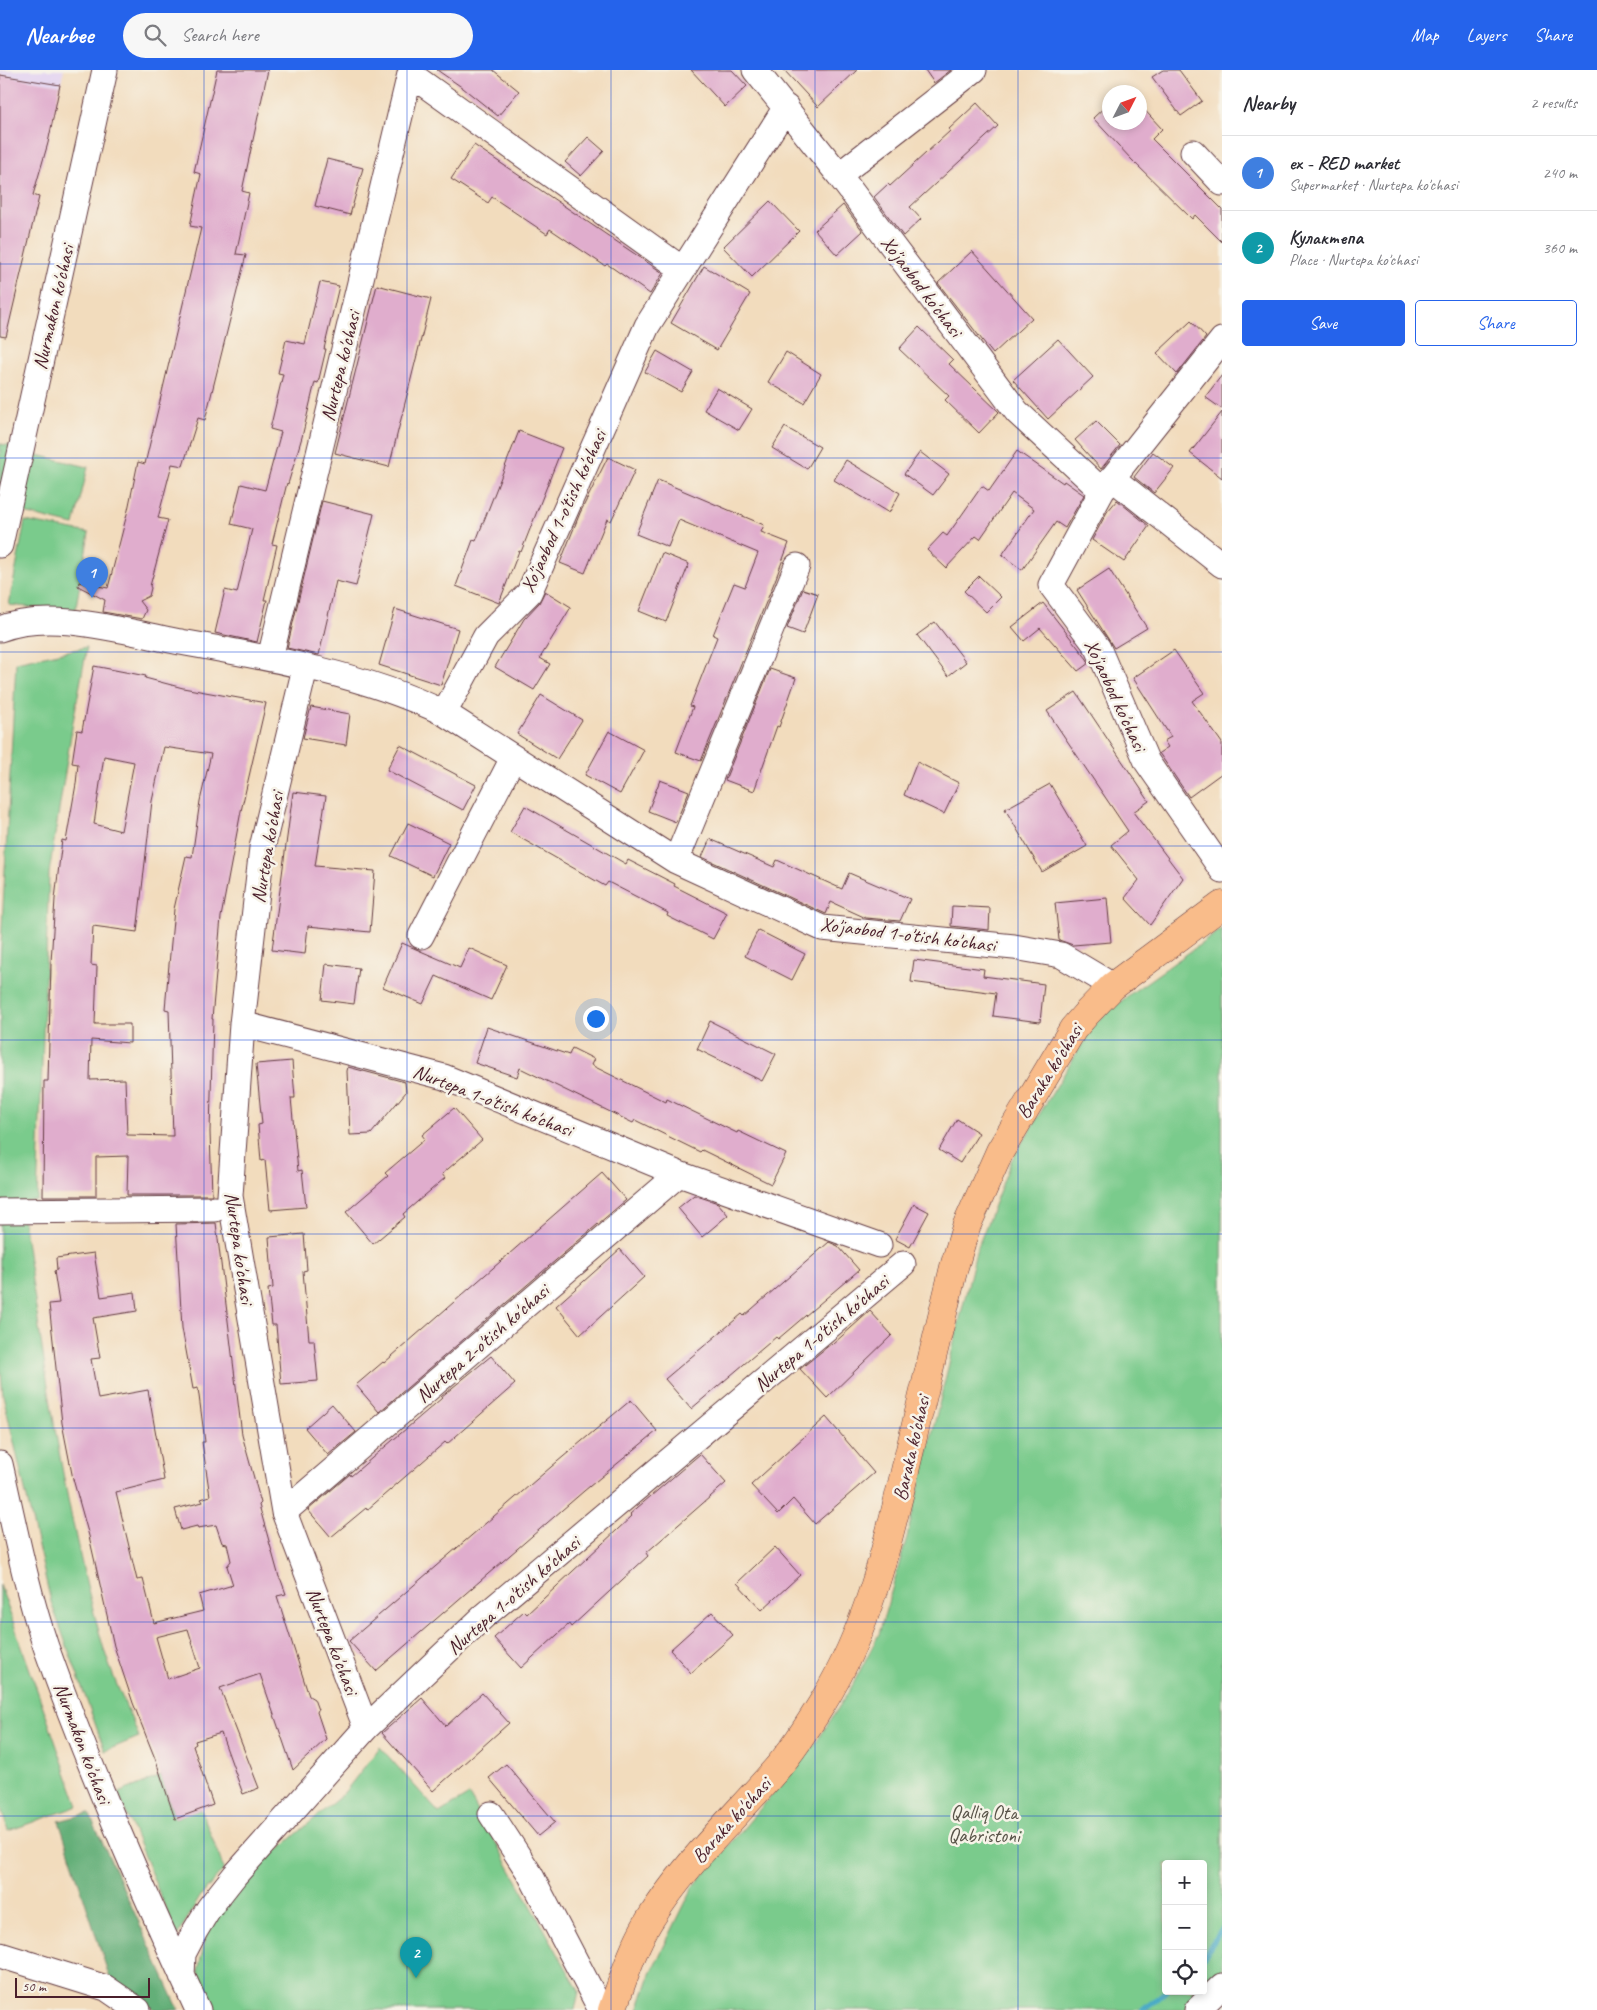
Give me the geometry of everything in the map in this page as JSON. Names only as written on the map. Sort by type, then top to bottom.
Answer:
[{"type":"main road","name":"Baraka ko'chasi","points":[[612,2010],[626,1970],[650,1920],[682,1875],[718,1832],[774,1772],[800,1738],[845,1663],[863,1622],[889,1538],[954,1267],[966,1227],[1000,1151],[1062,1046],[1086,1014],[1113,986],[1222,905]]},
{"type":"street","name":"Nurmakon ko'chasi","points":[[0,545],[105,70]]},
{"type":"street","name":"Xo'jaobod ko'chasi","points":[[755,70],[839,175],[1017,412],[1107,484],[1051,585],[1098,648],[1147,762],[1222,870]]},
{"type":"street","points":[[839,175],[974,70]]},
{"type":"street","name":"Nurtepa ko'chasi","points":[[270,658],[410,74],[682,268]]},
{"type":"street","name":"Xo'jaobod 1-o'tish ko'chasi","points":[[786,108],[682,268],[647,326],[529,593],[486,636],[444,713],[676,861],[822,928],[1014,947],[1061,955],[1113,986]]},
{"type":"street","points":[[1193,152],[1222,183]]},
{"type":"street","points":[[1222,340],[1107,484],[1222,565]]},
{"type":"street","points":[[676,861],[797,566]]},
{"type":"street","points":[[0,630],[16,623],[74,622],[270,658],[378,686],[412,697],[444,713]]},
{"type":"street","name":"Nurtepa ko'chasi","points":[[306,668],[262,848],[242,1024],[230,1196],[284,1512],[366,1728]]},
{"type":"street","points":[[422,936],[513,758]]},
{"type":"street","name":"Nurtepa 1-o'tish ko'chasi","points":[[242,1024],[444,1077],[679,1174],[879,1244]]},
{"type":"street","name":"Nurtepa 2-o'tish ko'chasi","points":[[284,1512],[679,1174]]},
{"type":"street","points":[[0,1212],[215,1209]]},
{"type":"street","name":"Nurtepa 1-o'tish ko'chasi","points":[[182,1976],[184,1954],[209,1908],[235,1875],[366,1728],[483,1617],[903,1264]]},
{"type":"street","name":"Nurmakon ko'chasi","points":[[0,1464],[19,1549],[47,1648],[80,1740],[113,1822],[198,2010]]},
{"type":"street","points":[[491,1814],[530,1874],[601,2010]]},
{"type":"street","points":[[0,1955],[106,1988],[138,2010]]},
{"type":"street","points":[[1197,2010],[1222,1986]]},
{"type":"shaded area","points":[[0,70],[64,70],[60,85],[0,75]]},
{"type":"green space","points":[[0,444],[15,446],[0,511]]},
{"type":"green space","points":[[29,453],[88,467],[74,525],[16,511]]},
{"type":"green space","points":[[25,521],[89,533],[75,612],[9,605]]},
{"type":"green space","points":[[87,647],[49,873],[37,1200],[0,1202],[0,964],[16,662]]},
{"type":"green space","name":"Qalliq Ota Qabristoni","points":[[1222,929],[1222,1971],[1207,1988],[1207,1860],[1162,1860],[1162,1995],[1201,1995],[1184,2010],[638,2010],[650,1975],[693,1887],[814,1746],[851,1688],[879,1634],[907,1537],[976,1252],[1011,1161],[1095,1023],[1130,994]]},
{"type":"green space","points":[[23,1219],[56,1434],[77,1540],[103,1646],[115,1681],[139,1737],[105,1751],[51,1602],[3,1395],[0,1363],[0,1220]]},
{"type":"green space","points":[[0,1585],[78,1806],[8,1831],[0,1805]]},
{"type":"green space","points":[[380,1747],[439,1813],[469,1795],[579,1991],[575,2010],[213,2010],[198,1971],[211,1915],[249,1875],[343,1794]]},
{"type":"green space","points":[[161,1776],[175,1819],[201,1809],[224,1869],[200,1897],[177,1936],[118,1793]]},
{"type":"green space","points":[[89,1813],[179,2010],[155,2010],[110,1979],[59,1821]]},
{"type":"building","points":[[217,70],[268,70],[242,191],[249,193],[236,254],[246,255],[205,420],[198,418],[183,466],[172,464],[158,518],[168,520],[149,596],[139,601],[146,610],[142,619],[103,612],[105,600],[78,586],[79,582],[108,588],[138,462],[145,464],[201,228],[190,226],[201,174],[194,172]]},
{"type":"building","points":[[437,70],[493,70],[519,91],[498,116]]},
{"type":"building","points":[[691,70],[732,70],[747,86],[725,107]]},
{"type":"building","points":[[784,70],[857,70],[818,107]]},
{"type":"building","points":[[925,70],[951,70],[934,83]]},
{"type":"building","points":[[1163,70],[1179,70],[1202,101],[1181,116],[1152,77]]},
{"type":"building","points":[[0,75],[60,85],[48,143],[33,195],[39,197],[6,337],[0,336]]},
{"type":"building","points":[[977,103],[998,126],[910,207],[921,219],[903,236],[874,197],[888,184],[890,186],[950,131],[949,129]]},
{"type":"building","points":[[1102,110],[1102,128],[1093,118]]},
{"type":"building","points":[[1147,113],[1162,129],[1152,139],[1222,209],[1222,242],[1195,215],[1192,219],[1104,130],[1147,130]]},
{"type":"building","points":[[588,137],[604,151],[581,176],[565,162]]},
{"type":"building","points":[[474,145],[663,273],[650,294],[607,264],[605,266],[550,229],[547,234],[492,197],[488,203],[451,179]]},
{"type":"building","points":[[327,159],[363,168],[350,215],[315,206]]},
{"type":"building","points":[[770,201],[799,231],[752,277],[723,247]]},
{"type":"building","points":[[843,205],[863,231],[837,255],[815,230]]},
{"type":"building","points":[[972,251],[1032,318],[993,354],[938,283]]},
{"type":"building","points":[[704,266],[750,294],[717,350],[671,323]]},
{"type":"building","points":[[320,282],[339,286],[318,383],[315,382],[302,437],[287,483],[272,544],[277,545],[264,600],[267,600],[257,642],[215,633],[225,590],[237,593],[252,529],[231,524],[241,484],[265,490],[281,432],[270,429],[283,374],[278,373],[286,340],[305,344]]},
{"type":"building","points":[[377,285],[431,299],[389,467],[335,453]]},
{"type":"building","points":[[1191,321],[1206,337],[1177,374],[1157,353]]},
{"type":"building","points":[[919,327],[953,360],[949,364],[999,412],[979,433],[945,400],[949,396],[899,349]]},
{"type":"building","points":[[1058,339],[1093,377],[1048,419],[1013,380]]},
{"type":"building","points":[[657,351],[693,372],[681,392],[645,372]]},
{"type":"building","points":[[786,352],[821,374],[804,403],[768,382]]},
{"type":"building","points":[[1222,375],[1222,409],[1205,397]]},
{"type":"building","points":[[717,388],[752,409],[739,430],[704,410]]},
{"type":"building","points":[[1222,412],[1222,478],[1190,453]]},
{"type":"building","points":[[1096,421],[1120,445],[1101,469],[1075,440]]},
{"type":"building","points":[[785,427],[820,447],[807,469],[772,448]]},
{"type":"building","points":[[519,431],[562,448],[499,603],[456,586],[473,540],[476,541]]},
{"type":"building","points":[[1017,451],[1084,495],[1065,528],[1056,522],[1022,570],[1002,555],[1034,509],[1012,493],[980,539],[976,536],[946,568],[927,550],[943,533],[947,536],[982,486],[989,491]]},
{"type":"building","points":[[920,452],[949,474],[933,495],[904,474]]},
{"type":"building","points":[[1153,452],[1174,468],[1154,493],[1134,477]]},
{"type":"building","points":[[608,457],[635,470],[611,521],[607,519],[585,573],[560,563],[580,513]]},
{"type":"building","points":[[846,460],[900,493],[889,513],[834,480]]},
{"type":"building","points":[[658,480],[764,525],[761,532],[789,543],[701,761],[676,752],[693,707],[690,706],[717,637],[713,635],[734,583],[745,587],[758,553],[679,520],[668,547],[636,534]]},
{"type":"building","points":[[1117,500],[1149,526],[1124,562],[1092,540],[1107,512]]},
{"type":"building","points":[[322,501],[374,514],[356,586],[336,581],[319,655],[287,648]]},
{"type":"building","points":[[662,553],[689,564],[666,622],[639,611]]},
{"type":"building","points":[[1109,569],[1147,628],[1114,648],[1077,590]]},
{"type":"building","points":[[979,576],[1001,597],[986,612],[964,591]]},
{"type":"building","points":[[803,589],[818,594],[803,634],[787,628]]},
{"type":"building","points":[[545,591],[571,607],[540,658],[550,664],[534,690],[495,667],[524,619],[539,603]]},
{"type":"building","points":[[1043,603],[1087,659],[1089,663],[1078,671],[1040,628],[1024,641],[1012,627]]},
{"type":"building","points":[[395,609],[458,629],[441,685],[379,665]]},
{"type":"building","points":[[935,622],[966,662],[948,676],[917,635]]},
{"type":"building","points":[[1174,650],[1204,693],[1192,701],[1222,743],[1222,773],[1189,797],[1159,753],[1168,747],[1164,741],[1171,737],[1133,678]]},
{"type":"building","points":[[94,666],[146,676],[145,678],[183,688],[266,703],[241,811],[221,917],[212,1019],[210,1132],[212,1195],[127,1195],[128,1156],[96,1157],[96,1196],[43,1196],[44,1081],[48,1081],[51,962],[55,899],[62,840],[66,841],[76,784],[78,764],[72,763],[77,730],[82,731]],"holes":[[[164,747],[211,754],[200,801],[192,857],[186,856],[174,909],[165,1009],[169,1010],[173,1136],[127,1135],[125,1079],[90,1080],[91,1040],[130,1043],[130,1024],[95,1024],[97,966],[91,965],[93,926],[137,932],[152,801]],[[104,756],[134,762],[121,831],[94,824]]]},
{"type":"building","points":[[770,669],[796,678],[754,791],[725,780]]},
{"type":"building","points":[[1076,692],[1149,801],[1133,812],[1183,878],[1150,925],[1125,898],[1139,880],[1111,845],[1128,831],[1047,711]]},
{"type":"building","points":[[541,695],[582,720],[557,759],[517,734]]},
{"type":"building","points":[[311,707],[350,714],[346,745],[303,738]]},
{"type":"building","points":[[609,731],[644,750],[620,794],[585,775]]},
{"type":"building","points":[[400,745],[476,785],[463,810],[387,770]]},
{"type":"building","points":[[917,762],[959,783],[944,814],[904,795]]},
{"type":"building","points":[[660,780],[689,791],[676,822],[648,811]]},
{"type":"building","points":[[1050,784],[1087,846],[1042,872],[1005,809]]},
{"type":"building","points":[[293,792],[326,796],[315,866],[375,871],[370,932],[308,926],[305,954],[272,950]]},
{"type":"building","points":[[525,806],[626,864],[628,860],[727,913],[713,939],[667,916],[668,913],[608,882],[605,886],[510,832]]},
{"type":"building","points":[[408,823],[449,843],[433,876],[391,856]]},
{"type":"building","points":[[710,839],[774,867],[777,860],[842,889],[849,873],[910,899],[900,921],[866,918],[831,902],[826,914],[702,857]]},
{"type":"building","points":[[1107,898],[1111,942],[1073,945],[1059,940],[1055,903]]},
{"type":"building","points":[[952,906],[990,908],[989,930],[951,926]]},
{"type":"building","points":[[758,930],[805,954],[792,980],[745,956]]},
{"type":"building","points":[[402,943],[460,968],[469,948],[507,965],[491,1000],[436,976],[423,1004],[383,987]]},
{"type":"building","points":[[914,960],[984,969],[983,976],[1044,984],[1040,1022],[993,1016],[996,993],[911,982]]},
{"type":"building","points":[[326,964],[359,968],[354,1004],[322,1000]]},
{"type":"building","points":[[710,1021],[776,1054],[762,1081],[697,1049]]},
{"type":"building","points":[[487,1027],[569,1055],[572,1048],[594,1059],[591,1065],[666,1102],[667,1099],[786,1154],[771,1184],[635,1120],[633,1123],[520,1068],[517,1077],[475,1063]]},
{"type":"building","points":[[292,1061],[295,1098],[291,1098],[298,1171],[302,1170],[306,1207],[270,1210],[265,1160],[261,1161],[258,1125],[262,1124],[256,1064]]},
{"type":"building","points":[[348,1067],[405,1082],[406,1092],[371,1134],[350,1135]]},
{"type":"building","points":[[454,1108],[482,1140],[442,1174],[445,1178],[403,1214],[405,1217],[373,1244],[346,1212],[388,1176],[385,1173],[425,1139],[422,1135]]},
{"type":"building","points":[[957,1119],[979,1133],[960,1163],[939,1150]]},
{"type":"building","points":[[602,1173],[626,1200],[379,1412],[356,1385],[384,1363]]},
{"type":"building","points":[[694,1195],[718,1203],[728,1215],[702,1237],[678,1208]]},
{"type":"building","points":[[914,1204],[929,1212],[910,1247],[895,1239]]},
{"type":"building","points":[[216,1223],[242,1435],[261,1503],[259,1505],[279,1577],[286,1594],[277,1596],[309,1696],[314,1699],[326,1739],[293,1770],[260,1674],[220,1688],[259,1788],[243,1794],[221,1733],[195,1741],[196,1744],[193,1746],[213,1805],[175,1819],[114,1646],[89,1536],[73,1479],[62,1423],[49,1304],[59,1303],[54,1271],[57,1270],[56,1258],[94,1253],[101,1297],[135,1292],[137,1311],[93,1318],[100,1358],[91,1359],[98,1399],[148,1390],[164,1480],[116,1492],[137,1580],[143,1579],[154,1623],[203,1611],[199,1595],[233,1585],[227,1566],[231,1561],[227,1544],[222,1543],[216,1525],[198,1528],[197,1526],[181,1530],[175,1509],[203,1502],[201,1499],[210,1496],[202,1442],[205,1442],[198,1388],[193,1389],[182,1328],[176,1224]],"holes":[[[188,1629],[200,1668],[168,1679],[156,1637]]]},
{"type":"building","points":[[304,1234],[307,1270],[303,1271],[309,1340],[314,1340],[318,1381],[281,1384],[276,1325],[272,1325],[268,1289],[273,1288],[269,1237]]},
{"type":"building","points":[[829,1242],[838,1246],[859,1270],[778,1339],[776,1337],[691,1409],[665,1379],[742,1314],[744,1316]]},
{"type":"building","points":[[620,1249],[644,1277],[580,1335],[556,1306]]},
{"type":"building","points":[[870,1311],[892,1335],[827,1398],[800,1369],[833,1344]]},
{"type":"building","points":[[491,1356],[515,1384],[447,1444],[445,1442],[367,1510],[366,1508],[331,1537],[308,1510],[350,1474],[351,1476]]},
{"type":"building","points":[[631,1400],[657,1431],[584,1491],[376,1671],[349,1641]]},
{"type":"building","points":[[332,1404],[356,1432],[328,1455],[305,1428]]},
{"type":"building","points":[[826,1417],[874,1473],[815,1524],[793,1499],[778,1514],[751,1485]]},
{"type":"building","points":[[700,1454],[726,1483],[646,1553],[648,1556],[571,1627],[569,1624],[521,1668],[494,1638],[524,1611],[527,1614],[632,1516],[630,1514]]},
{"type":"building","points":[[775,1547],[800,1575],[762,1610],[737,1583]]},
{"type":"building","points":[[712,1612],[733,1635],[691,1673],[670,1650]]},
{"type":"building","points":[[482,1693],[509,1723],[433,1791],[382,1733],[422,1698],[446,1726]]},
{"type":"building","points":[[506,1764],[555,1822],[538,1836],[489,1778]]},
{"type":"waterway","points":[[1207,1952],[1222,1928]]},
{"type":"waterway","points":[[1143,2010],[1162,1994]]},
{"type":"place","name":"ex - RED market","points":[[92,598]]},
{"type":"place","name":"Кулактепа","points":[[416,1978]]}]
